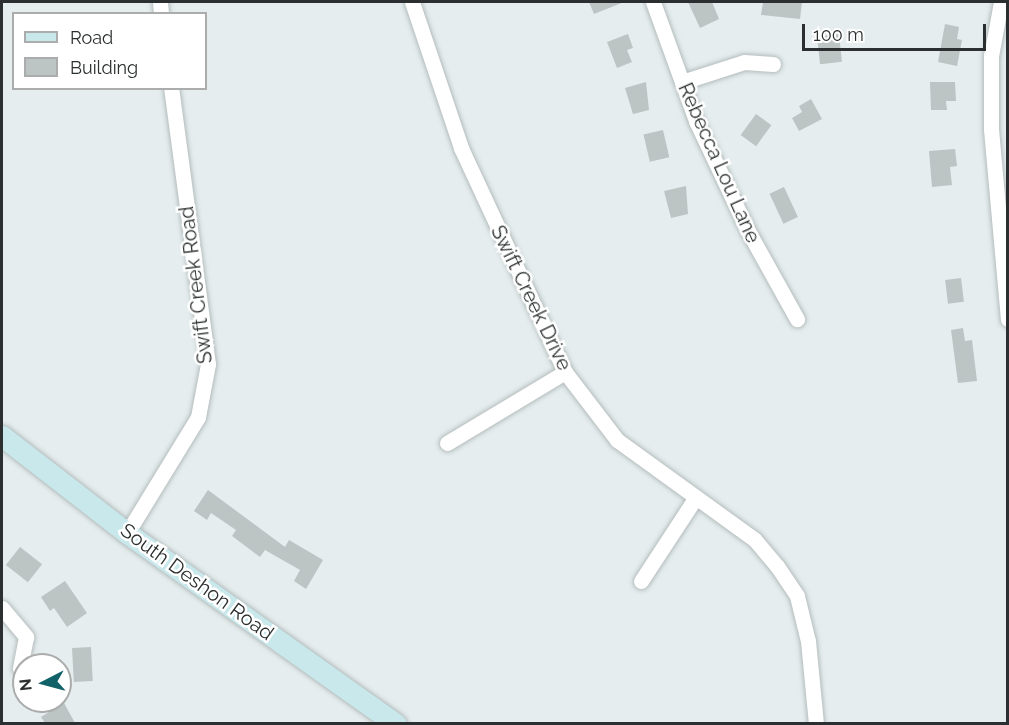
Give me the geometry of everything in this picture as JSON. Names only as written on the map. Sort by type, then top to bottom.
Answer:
[{"type":"street","name":"Swift Creek Drive","points":[[412,2],[461,148],[565,372],[617,440],[755,540],[797,596],[808,640],[816,723]]},
{"type":"street","name":"Rebecca Lou Lane","points":[[653,2],[682,82],[748,231],[797,319]]},
{"type":"street","points":[[1001,2],[991,56],[991,98],[1008,319]]},
{"type":"street","points":[[682,82],[744,62],[772,64]]},
{"type":"street","name":"Swift Creek Road","points":[[127,533],[198,417],[208,364],[171,90]]},
{"type":"street","points":[[447,443],[565,372]]},
{"type":"street","name":"South Deshon Road","points":[[2,436],[127,533],[383,720]]},
{"type":"street","points":[[641,581],[696,497]]},
{"type":"street","points":[[2,608],[26,637],[23,653]]},
{"type":"building","points":[[589,2],[624,2],[594,14]]},
{"type":"building","points":[[688,2],[712,2],[719,19],[700,28]]},
{"type":"building","points":[[763,2],[802,2],[800,19],[761,15]]},
{"type":"building","points":[[945,24],[959,27],[957,39],[962,40],[957,66],[938,62]]},
{"type":"building","points":[[628,34],[633,48],[627,50],[632,62],[617,68],[607,42]]},
{"type":"building","points":[[839,34],[842,62],[820,64],[817,36]]},
{"type":"building","points":[[646,82],[649,110],[633,114],[625,88]]},
{"type":"building","points":[[930,82],[955,82],[956,101],[946,101],[947,110],[931,110]]},
{"type":"building","points":[[811,99],[822,119],[799,131],[792,118],[802,112],[799,106]]},
{"type":"building","points":[[756,114],[771,125],[756,146],[741,135]]},
{"type":"building","points":[[663,130],[669,157],[650,162],[644,134]]},
{"type":"building","points":[[955,149],[957,166],[950,167],[952,185],[932,187],[929,151]]},
{"type":"building","points":[[686,186],[688,214],[671,218],[664,191]]},
{"type":"building","points":[[784,187],[798,217],[783,224],[769,194]]},
{"type":"building","points":[[961,278],[964,302],[948,304],[945,280]]},
{"type":"building","points":[[963,328],[965,341],[972,340],[977,381],[958,383],[951,330]]},
{"type":"building","points":[[208,490],[285,547],[289,540],[323,560],[306,589],[294,581],[300,570],[265,550],[260,557],[232,536],[236,530],[211,513],[207,520],[194,511]]},
{"type":"building","points":[[20,547],[42,564],[28,582],[6,565]]},
{"type":"building","points":[[65,581],[87,613],[67,627],[54,608],[50,611],[41,597]]},
{"type":"building","points":[[91,647],[93,681],[74,682],[72,648]]},
{"type":"building","points":[[48,713],[70,713],[75,723],[45,723],[41,717]]}]
